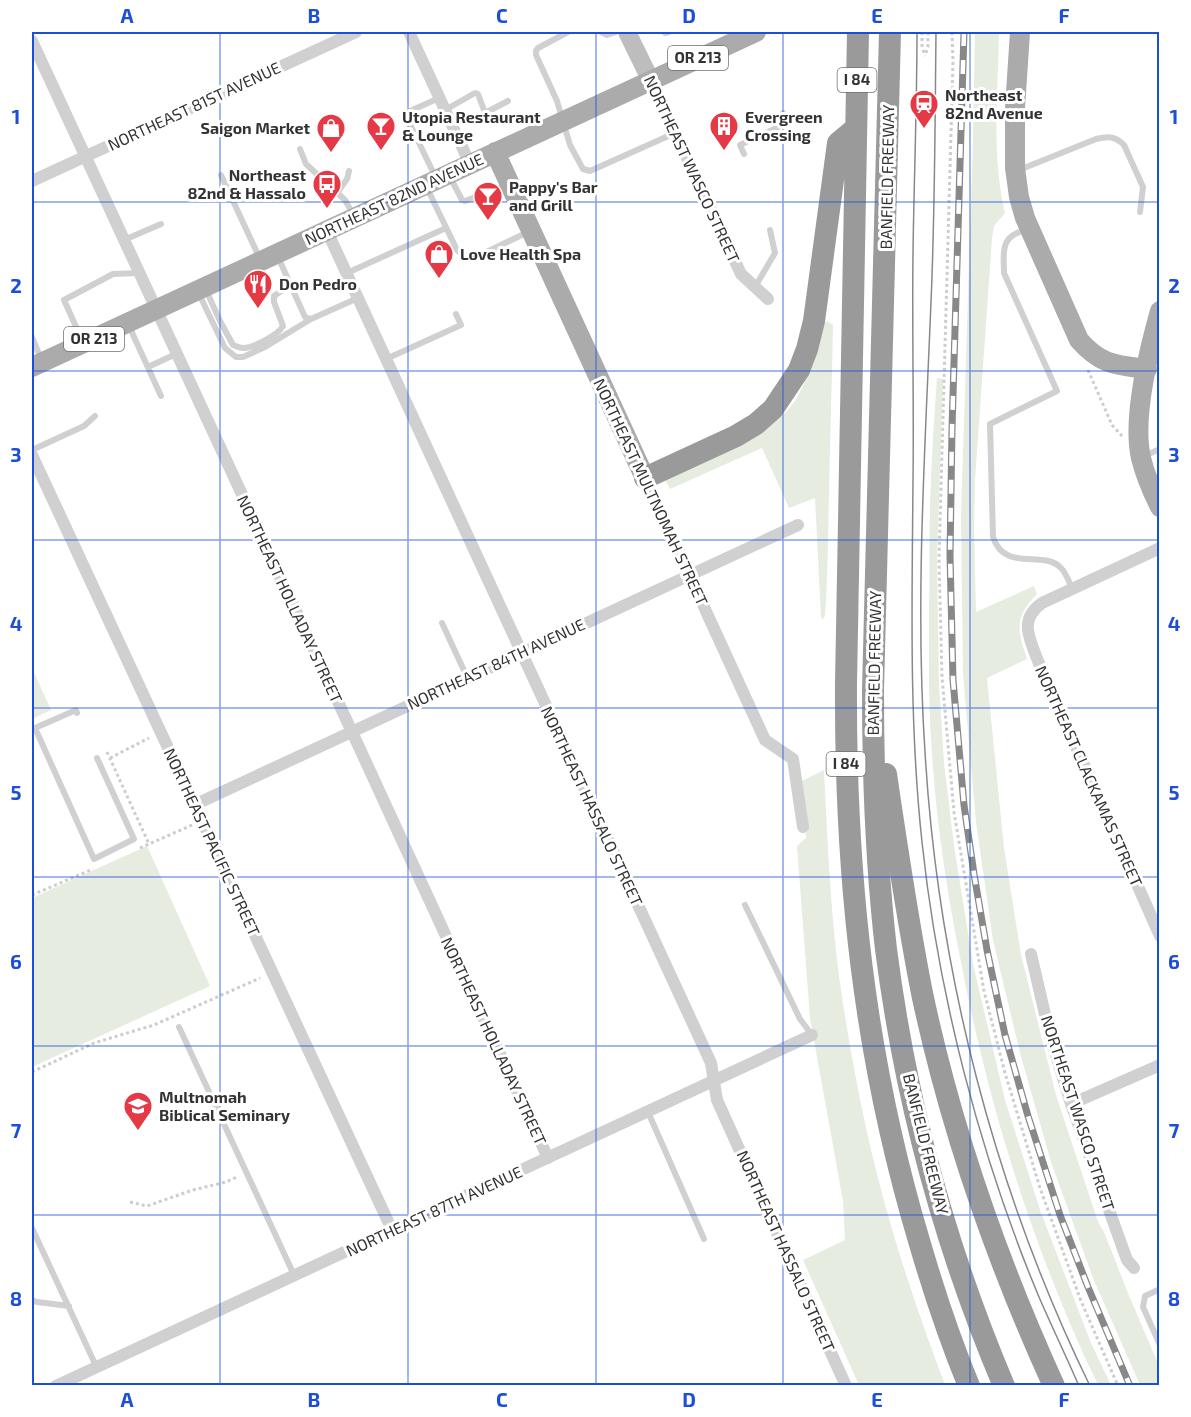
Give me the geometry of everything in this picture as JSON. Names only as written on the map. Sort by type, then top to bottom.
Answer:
[{"type":"highway","name":"BANFIELD FREEWAY","points":[[858,32],[846,715],[847,789],[854,898],[866,1004],[888,1123],[928,1272],[969,1386]]},
{"type":"highway","name":"BANFIELD FREEWAY","points":[[890,32],[873,690],[874,788],[881,897],[891,980],[904,1056],[927,1160],[941,1211],[976,1314],[1004,1386]]},
{"type":"highway","points":[[645,477],[736,436],[756,424],[773,409],[794,379],[807,349],[814,321],[838,143],[856,128]]},
{"type":"highway","points":[[873,690],[909,922],[935,1049],[978,1197],[1005,1273],[1054,1386]]},
{"type":"main road","name":"NORTHEAST WASCO STREET","points":[[627,32],[651,81]]},
{"type":"main road","name":"NORTHEAST 82ND AVENUE","points":[[37,365],[756,32]]},
{"type":"main road","points":[[1020,32],[1015,108],[1015,172],[1019,197],[1029,228],[1079,340],[1091,353],[1106,362],[1147,369]]},
{"type":"main road","name":"NORTHEAST MULTNOMAH STREET","points":[[495,152],[645,477]]},
{"type":"main road","points":[[1160,311],[1138,421],[1141,457],[1146,477],[1160,507]]},
{"type":"street","name":"NORTHEAST 81ST AVENUE","points":[[32,181],[356,32]]},
{"type":"street","points":[[409,32],[470,164]]},
{"type":"street","name":"NORTHEAST HOLLADAY STREET","points":[[32,40],[548,1158]]},
{"type":"street","name":"NORTHEAST WASCO STREET","points":[[651,81],[741,274],[768,299]]},
{"type":"street","name":"NORTHEAST HASSALO STREET","points":[[327,231],[711,1064],[717,1100],[846,1386]]},
{"type":"street","name":"NORTHEAST PACIFIC STREET","points":[[32,455],[392,1230]]},
{"type":"street","name":"NORTHEAST MULTNOMAH STREET","points":[[645,477],[765,740],[793,759],[803,827]]},
{"type":"street","name":"NORTHEAST 84TH AVENUE","points":[[194,805],[798,525]]},
{"type":"street","points":[[1072,588],[1160,548]]},
{"type":"street","name":"NORTHEAST CLACKAMAS STREET","points":[[1072,588],[1042,603],[1030,615],[1027,630],[1038,661],[1160,936]]},
{"type":"street","name":"NORTHEAST WASCO STREET","points":[[1031,954],[1050,1036],[1071,1104],[1127,1260],[1134,1268]]},
{"type":"street","name":"NORTHEAST 87TH AVENUE","points":[[56,1386],[812,1035]]},
{"type":"street","points":[[1071,1104],[1160,1065]]},
{"type":"lane","points":[[568,32],[538,48],[536,55],[557,100],[570,146],[583,169],[590,171],[675,133]]},
{"type":"lane","points":[[601,32],[607,35],[616,32]]},
{"type":"lane","points":[[664,32],[669,32]]},
{"type":"lane","points":[[445,111],[475,93],[478,94],[487,112],[508,101]]},
{"type":"lane","points":[[439,98],[408,112],[406,116],[437,179],[446,228],[457,250],[464,256],[474,258],[531,231]]},
{"type":"lane","points":[[744,154],[740,145],[785,124],[783,112]]},
{"type":"lane","points":[[1015,172],[1096,139],[1106,136],[1113,137],[1124,145],[1143,187],[1140,212]]},
{"type":"lane","points":[[300,149],[306,164],[345,200],[355,217]]},
{"type":"lane","points":[[337,193],[349,171]]},
{"type":"lane","points":[[221,176],[269,258],[290,285],[305,317],[311,319]]},
{"type":"lane","points":[[437,179],[465,201],[509,184]]},
{"type":"lane","points":[[124,240],[161,224]]},
{"type":"lane","points":[[346,274],[446,228]]},
{"type":"lane","points":[[1029,228],[1012,236],[1006,242],[1004,273],[1057,391],[990,424],[993,537],[1001,551],[1013,558],[1050,561],[1058,565],[1063,569],[1072,588]]},
{"type":"lane","points":[[755,287],[775,253],[770,230]]},
{"type":"lane","points":[[84,343],[64,300],[113,274],[139,273]]},
{"type":"lane","points":[[201,289],[233,345],[243,348],[265,340],[280,331],[283,326],[274,296],[290,285]]},
{"type":"lane","points":[[201,289],[225,348],[236,357],[243,357],[265,347],[311,319],[358,298]]},
{"type":"lane","points":[[386,359],[461,325],[456,314]]},
{"type":"lane","points":[[127,323],[161,396]]},
{"type":"lane","points":[[32,337],[37,365]]},
{"type":"lane","points":[[148,367],[176,354]]},
{"type":"lane","points":[[32,450],[84,426],[95,416]]},
{"type":"lane","points":[[1141,457],[1160,449]]},
{"type":"lane","points":[[442,623],[467,677]]},
{"type":"lane","points":[[77,713],[76,710],[33,729],[94,859],[134,840],[97,758]]},
{"type":"lane","points":[[746,905],[800,1019],[812,1035]]},
{"type":"lane","points":[[179,1027],[294,1275]]},
{"type":"lane","points":[[648,1112],[704,1239]]},
{"type":"lane","points":[[32,1228],[96,1366]]},
{"type":"lane","points":[[1160,1289],[1145,1296],[1143,1307],[1158,1336],[1160,1345]]},
{"type":"lane","points":[[32,1300],[69,1306]]},
{"type":"path","points":[[922,32],[925,56],[928,32]]},
{"type":"path","points":[[952,32],[939,559],[942,677],[954,812],[984,991],[1005,1073],[1040,1188],[1081,1302],[1118,1386]]},
{"type":"path","points":[[1079,340],[1089,372],[1112,425],[1141,457]]},
{"type":"path","points":[[110,758],[161,733]]},
{"type":"path","points":[[107,752],[149,844]]},
{"type":"path","points":[[140,848],[202,820]]},
{"type":"path","points":[[32,895],[98,867]]},
{"type":"path","points":[[32,1072],[94,1043],[154,1025],[272,972]]},
{"type":"path","points":[[130,1202],[147,1206],[193,1190],[226,1182],[246,1172]]},
{"type":"shaded area","points":[[975,32],[999,32],[997,146],[1005,213],[994,226],[992,238],[975,480],[976,612],[1034,586],[1037,594],[1021,617],[1021,640],[1027,659],[987,678],[1004,848],[1021,955],[1056,1095],[1098,1222],[1159,1366],[1159,1385],[1140,1385],[1093,1278],[1051,1162],[1020,1053],[993,940],[976,822],[963,675],[961,515]]},
{"type":"shaded area","points":[[827,321],[833,325],[827,570],[823,619],[821,618],[815,498],[789,508],[762,448],[670,489],[665,479],[767,429],[783,415],[801,390]]},
{"type":"shaded area","points":[[937,378],[943,379],[937,558],[939,684],[944,763],[954,846],[973,964],[1005,1100],[1040,1210],[1091,1343],[1111,1385],[1098,1385],[1074,1333],[1032,1227],[1014,1173],[970,1008],[950,902],[936,803],[929,699],[930,508]]},
{"type":"shaded area","points":[[32,668],[51,710],[32,719]]},
{"type":"shaded area","points":[[824,770],[836,950],[859,1092],[872,1154],[892,1228],[945,1385],[859,1385],[803,1260],[845,1240],[843,1201],[810,1018],[797,846],[806,838],[802,781]]},
{"type":"shaded area","points":[[147,846],[210,986],[32,1067],[32,898]]},
{"type":"tram line","points":[[917,32],[913,282],[912,662],[915,752],[922,842],[929,899],[950,1016],[980,1131],[1018,1243],[1039,1297],[1079,1386]]},
{"type":"tram line","points":[[936,32],[933,234],[921,583],[922,696],[932,834],[943,916],[976,1077],[999,1157],[1026,1235],[1056,1311],[1090,1386]]},
{"type":"railway","points":[[964,32],[950,555],[953,680],[964,805],[987,950],[1005,1035],[1028,1116],[1060,1215],[1130,1386]]},
{"type":"place","name":"Northeast 82nd Avenue","points":[[924,130]]},
{"type":"place","name":"Utopia Restaurant & Lounge","points":[[381,152]]},
{"type":"place","name":"Evergreen Crossing","points":[[724,152]]},
{"type":"place","name":"Saigon Market","points":[[331,154]]},
{"type":"place","name":"Northeast 82nd & Hassalo","points":[[327,210]]},
{"type":"place","name":"Pappy's Bar and Grill","points":[[488,222]]},
{"type":"place","name":"Love Health Spa","points":[[439,280]]},
{"type":"place","name":"Don Pedro","points":[[258,310]]},
{"type":"place","name":"Multnomah Biblical Seminary","points":[[138,1132]]}]
